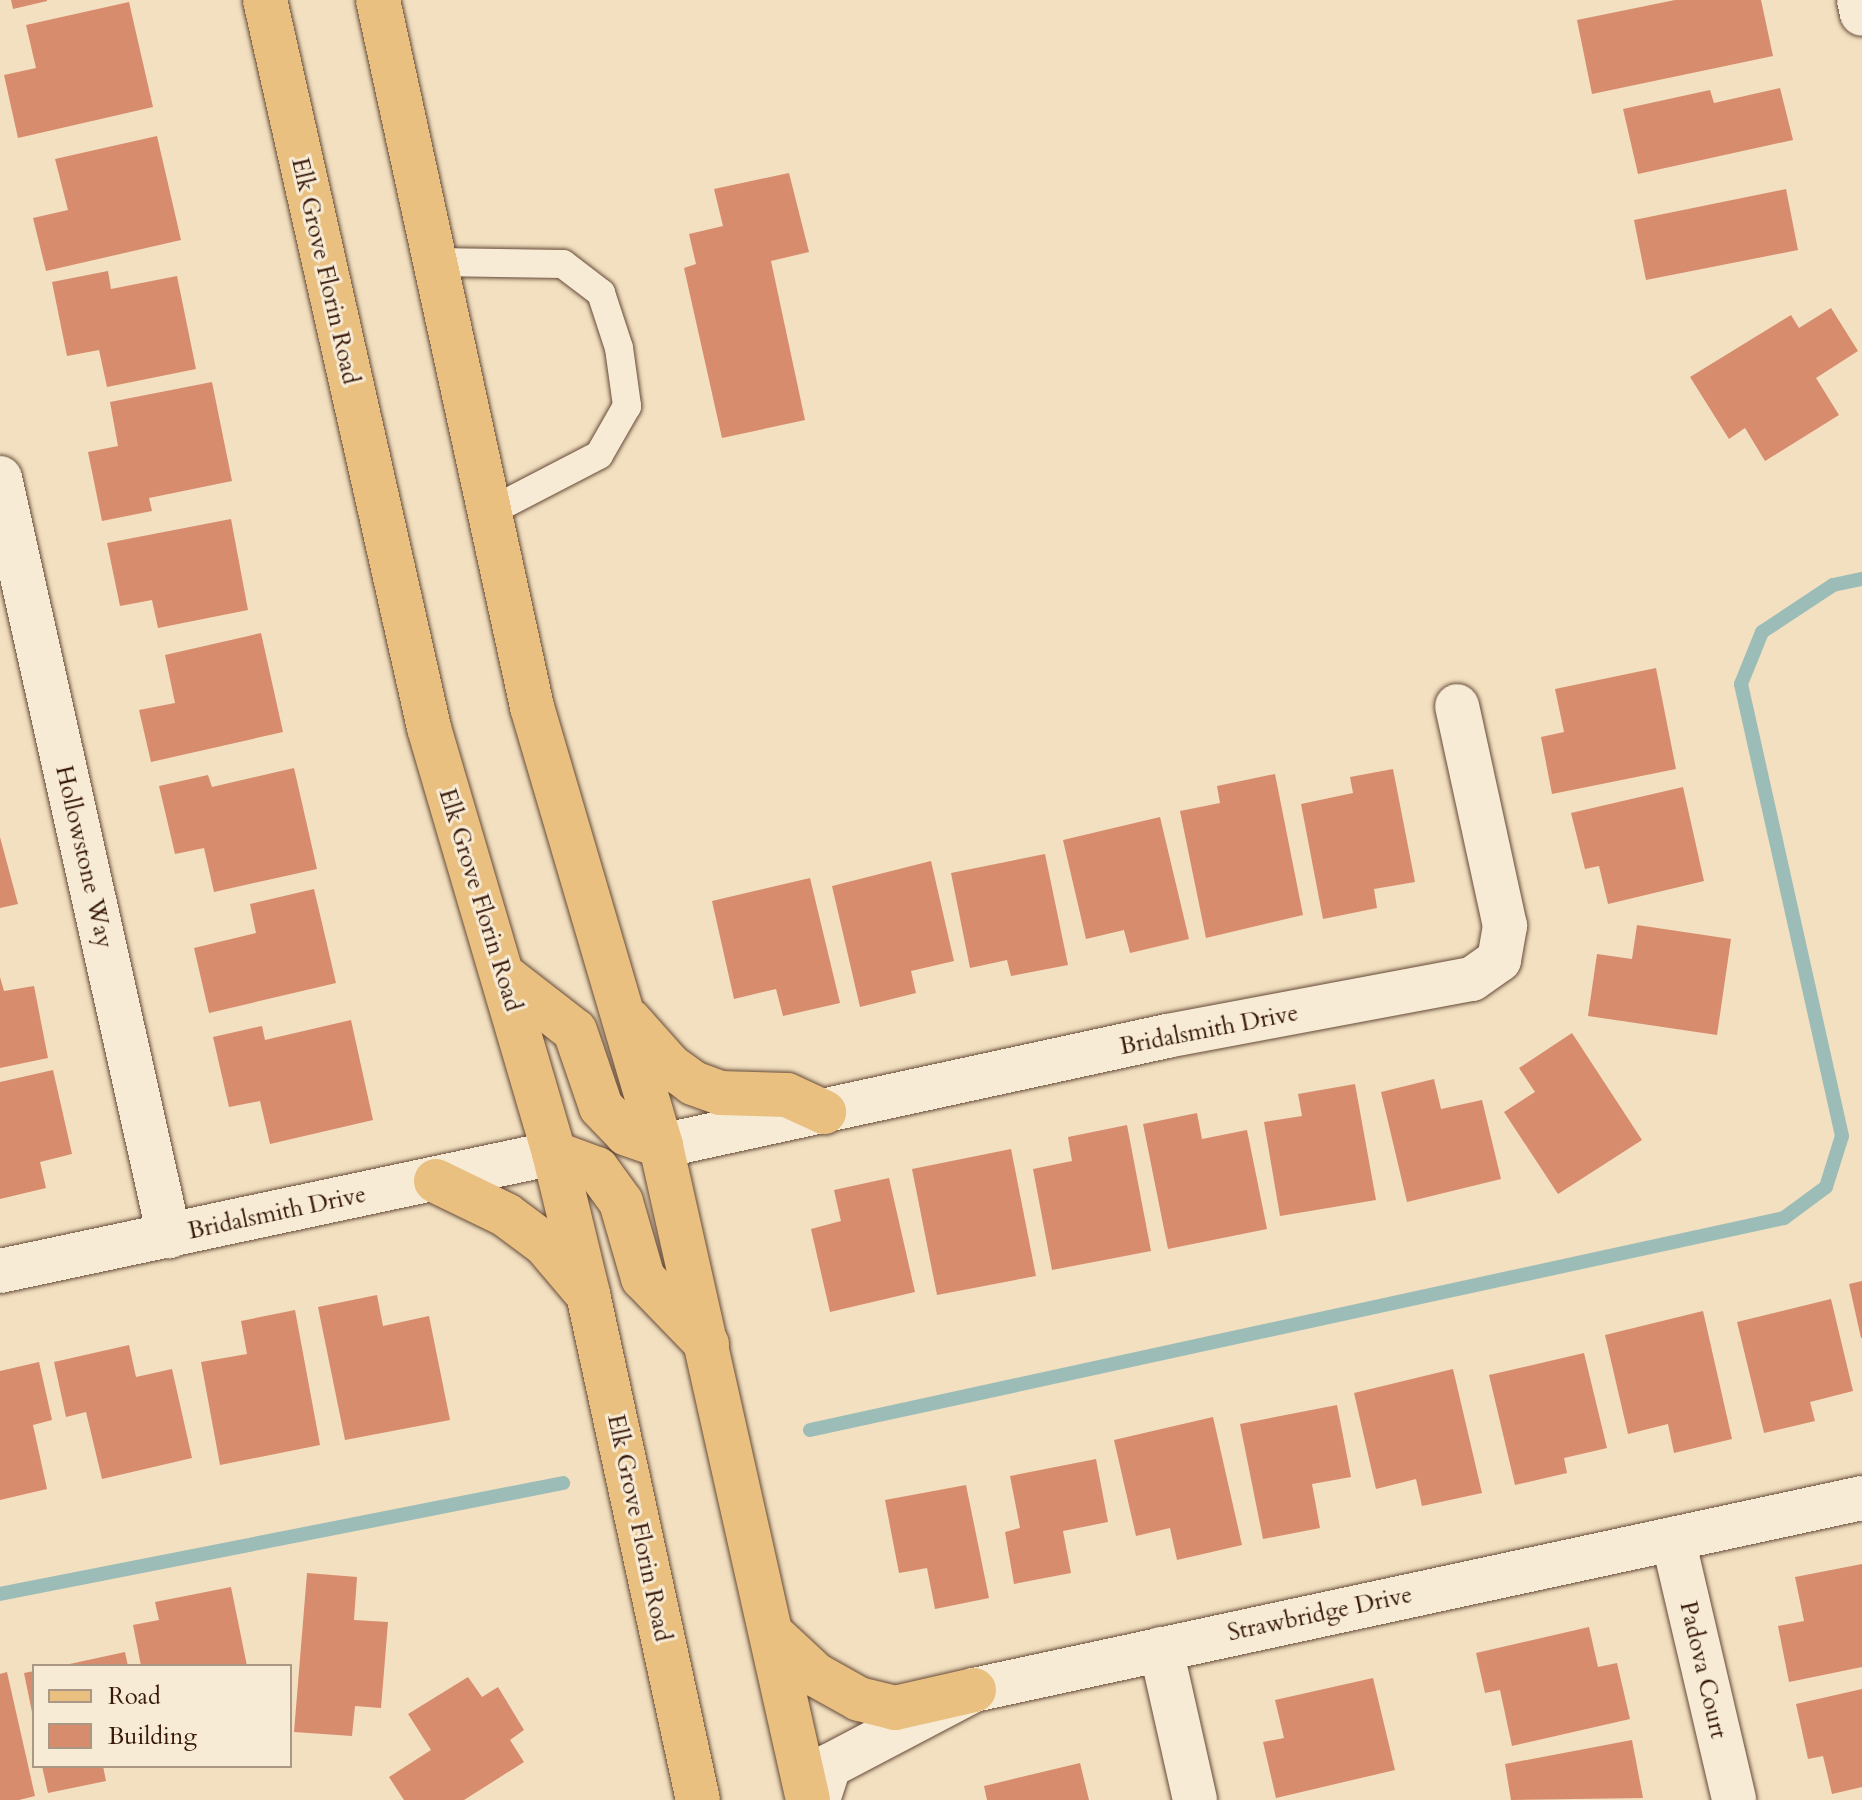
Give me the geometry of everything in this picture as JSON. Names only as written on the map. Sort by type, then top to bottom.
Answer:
[{"type":"main road","name":"Elk Grove Florin Road","points":[[265,0],[429,728],[554,1153],[588,1294],[698,1800]]},
{"type":"main road","points":[[378,0],[487,513],[532,707],[661,1146],[774,1636],[808,1800]]},
{"type":"main road","points":[[503,975],[575,1031],[601,1107],[627,1134],[661,1146]]},
{"type":"main road","points":[[621,1011],[670,1066],[693,1083],[720,1093],[787,1095],[824,1112]]},
{"type":"main road","points":[[554,1153],[597,1169],[621,1202],[643,1278],[707,1344]]},
{"type":"main road","points":[[436,1181],[506,1215],[545,1244],[588,1294]]},
{"type":"main road","points":[[774,1636],[816,1675],[859,1699],[895,1708],[974,1690]]},
{"type":"street","points":[[1859,0],[1862,14]]},
{"type":"street","name":"Hollowstone Way","points":[[0,478],[169,1236]]},
{"type":"street","name":"Bridalsmith Drive","points":[[661,1146],[1167,1036],[1472,979],[1499,960],[1505,926],[1457,706]]},
{"type":"street","name":"Bridalsmith Drive","points":[[0,1271],[436,1181],[554,1153]]},
{"type":"street","name":"Strawbridge Drive","points":[[818,1800],[829,1766],[974,1690],[1862,1498]]},
{"type":"street","name":"Padova Court","points":[[1673,1539],[1734,1800]]},
{"type":"street","points":[[1161,1649],[1195,1800]]},
{"type":"lane","points":[[436,262],[563,264],[601,293],[619,348],[627,406],[599,455],[487,513]]},
{"type":"building","points":[[11,0],[47,0],[47,1],[13,9]]},
{"type":"building","points":[[1675,0],[1761,0],[1773,56],[1592,94],[1577,20]]},
{"type":"building","points":[[129,2],[153,107],[18,138],[4,75],[36,68],[26,25]]},
{"type":"building","points":[[1780,88],[1793,140],[1638,174],[1623,109],[1710,90],[1714,103]]},
{"type":"building","points":[[157,136],[181,240],[46,271],[33,218],[68,210],[55,159]]},
{"type":"building","points":[[789,173],[809,252],[771,261],[805,420],[722,438],[684,268],[696,264],[689,234],[723,226],[714,189]]},
{"type":"building","points":[[1786,189],[1798,250],[1646,280],[1634,220]]},
{"type":"building","points":[[108,271],[111,289],[177,276],[196,369],[107,387],[99,350],[67,356],[52,282]]},
{"type":"building","points":[[1831,308],[1858,351],[1816,378],[1839,415],[1765,461],[1745,428],[1729,439],[1690,377],[1791,315],[1799,328]]},
{"type":"building","points":[[212,382],[232,481],[149,498],[152,511],[102,521],[88,452],[118,446],[110,402]]},
{"type":"building","points":[[231,519],[248,610],[158,628],[152,600],[120,606],[107,543]]},
{"type":"building","points":[[261,633],[283,732],[151,762],[139,710],[175,703],[165,655]]},
{"type":"building","points":[[1656,668],[1676,769],[1552,794],[1541,737],[1564,732],[1555,689]]},
{"type":"building","points":[[294,768],[317,869],[214,892],[204,848],[175,854],[159,786],[208,775],[212,787]]},
{"type":"building","points":[[1393,769],[1415,882],[1374,889],[1377,908],[1323,919],[1301,804],[1353,793],[1350,777]]},
{"type":"building","points":[[1275,774],[1303,915],[1206,938],[1180,811],[1220,803],[1217,786]]},
{"type":"building","points":[[1683,787],[1704,881],[1608,904],[1599,866],[1585,869],[1571,813]]},
{"type":"building","points":[[1160,817],[1189,939],[1130,953],[1124,930],[1086,939],[1063,840]]},
{"type":"building","points":[[0,837],[18,904],[0,908]]},
{"type":"building","points":[[1045,854],[1068,965],[1011,976],[1007,960],[970,968],[951,873]]},
{"type":"building","points":[[931,861],[954,961],[911,971],[916,993],[860,1007],[832,886]]},
{"type":"building","points":[[810,878],[840,1003],[783,1016],[776,989],[734,999],[712,901]]},
{"type":"building","points":[[314,889],[336,983],[209,1013],[194,948],[256,933],[250,904]]},
{"type":"building","points":[[1637,925],[1731,939],[1717,1035],[1588,1016],[1597,954],[1632,959]]},
{"type":"building","points":[[0,977],[4,991],[34,986],[48,1058],[0,1068]]},
{"type":"building","points":[[351,1020],[373,1120],[270,1144],[260,1101],[229,1107],[213,1037],[262,1026],[265,1040]]},
{"type":"building","points":[[1572,1033],[1642,1140],[1558,1194],[1504,1112],[1535,1092],[1519,1068]]},
{"type":"building","points":[[53,1070],[72,1154],[40,1162],[46,1188],[0,1199],[0,1082]]},
{"type":"building","points":[[1434,1079],[1441,1109],[1482,1100],[1501,1179],[1407,1202],[1381,1092]]},
{"type":"building","points":[[1355,1084],[1376,1200],[1280,1216],[1264,1122],[1302,1116],[1298,1094]]},
{"type":"building","points":[[1197,1113],[1202,1139],[1247,1130],[1267,1229],[1168,1249],[1143,1124]]},
{"type":"building","points":[[1127,1125],[1151,1251],[1052,1270],[1033,1169],[1072,1161],[1068,1137]]},
{"type":"building","points":[[1011,1149],[1036,1276],[937,1295],[912,1169]]},
{"type":"building","points":[[889,1178],[915,1292],[830,1312],[811,1229],[841,1221],[834,1190]]},
{"type":"building","points":[[1862,1281],[1862,1338],[1861,1338],[1849,1284]]},
{"type":"building","points":[[377,1295],[383,1326],[429,1316],[450,1420],[345,1440],[318,1307]]},
{"type":"building","points":[[1831,1299],[1853,1391],[1810,1402],[1815,1421],[1764,1433],[1737,1322]]},
{"type":"building","points":[[295,1310],[320,1445],[220,1465],[201,1362],[247,1354],[241,1321]]},
{"type":"building","points":[[1703,1311],[1732,1439],[1674,1453],[1668,1424],[1628,1434],[1605,1335]]},
{"type":"building","points":[[129,1345],[136,1377],[172,1369],[192,1458],[102,1479],[86,1412],[66,1417],[54,1362]]},
{"type":"building","points":[[1584,1353],[1607,1448],[1564,1458],[1567,1473],[1515,1485],[1489,1375]]},
{"type":"building","points":[[39,1362],[52,1420],[33,1425],[47,1489],[0,1500],[0,1371]]},
{"type":"building","points":[[1453,1369],[1482,1493],[1422,1506],[1416,1479],[1376,1489],[1354,1393]]},
{"type":"building","points":[[1337,1405],[1351,1477],[1312,1484],[1320,1528],[1263,1539],[1240,1424]]},
{"type":"building","points":[[1213,1417],[1242,1545],[1177,1560],[1170,1528],[1136,1536],[1114,1440]]},
{"type":"building","points":[[1096,1459],[1108,1522],[1063,1531],[1071,1573],[1014,1584],[1005,1532],[1020,1528],[1010,1476]]},
{"type":"building","points":[[966,1485],[989,1598],[935,1609],[927,1568],[899,1573],[885,1500]]},
{"type":"building","points":[[1862,1564],[1862,1667],[1789,1682],[1778,1626],[1804,1621],[1795,1577]]},
{"type":"building","points":[[307,1573],[357,1577],[354,1620],[388,1622],[381,1708],[355,1706],[352,1736],[294,1732]]},
{"type":"building","points":[[231,1587],[247,1664],[141,1664],[133,1625],[159,1620],[155,1602]]},
{"type":"building","points":[[1589,1627],[1598,1667],[1617,1663],[1630,1719],[1512,1746],[1500,1690],[1485,1693],[1476,1653]]},
{"type":"building","points":[[125,1652],[128,1664],[70,1664]]},
{"type":"building","points":[[32,1671],[32,1712],[24,1673]]},
{"type":"building","points":[[7,1672],[35,1796],[19,1800],[0,1800],[0,1674]]},
{"type":"building","points":[[468,1677],[482,1697],[498,1687],[524,1730],[510,1740],[524,1762],[464,1800],[404,1800],[389,1777],[431,1750],[408,1714]]},
{"type":"building","points":[[1373,1678],[1395,1770],[1276,1798],[1263,1742],[1284,1738],[1275,1700]]},
{"type":"building","points":[[1862,1689],[1862,1787],[1832,1794],[1823,1756],[1808,1759],[1796,1704]]},
{"type":"building","points":[[1632,1740],[1643,1798],[1511,1800],[1505,1764]]},
{"type":"building","points":[[1080,1763],[1089,1800],[987,1800],[984,1786]]},
{"type":"building","points":[[42,1768],[103,1768],[106,1781],[48,1793]]},
{"type":"waterway","points":[[810,1430],[1784,1218],[1826,1187],[1842,1136],[1741,684],[1762,632],[1833,585],[1862,579]]},
{"type":"waterway","points":[[0,1594],[563,1483]]}]
